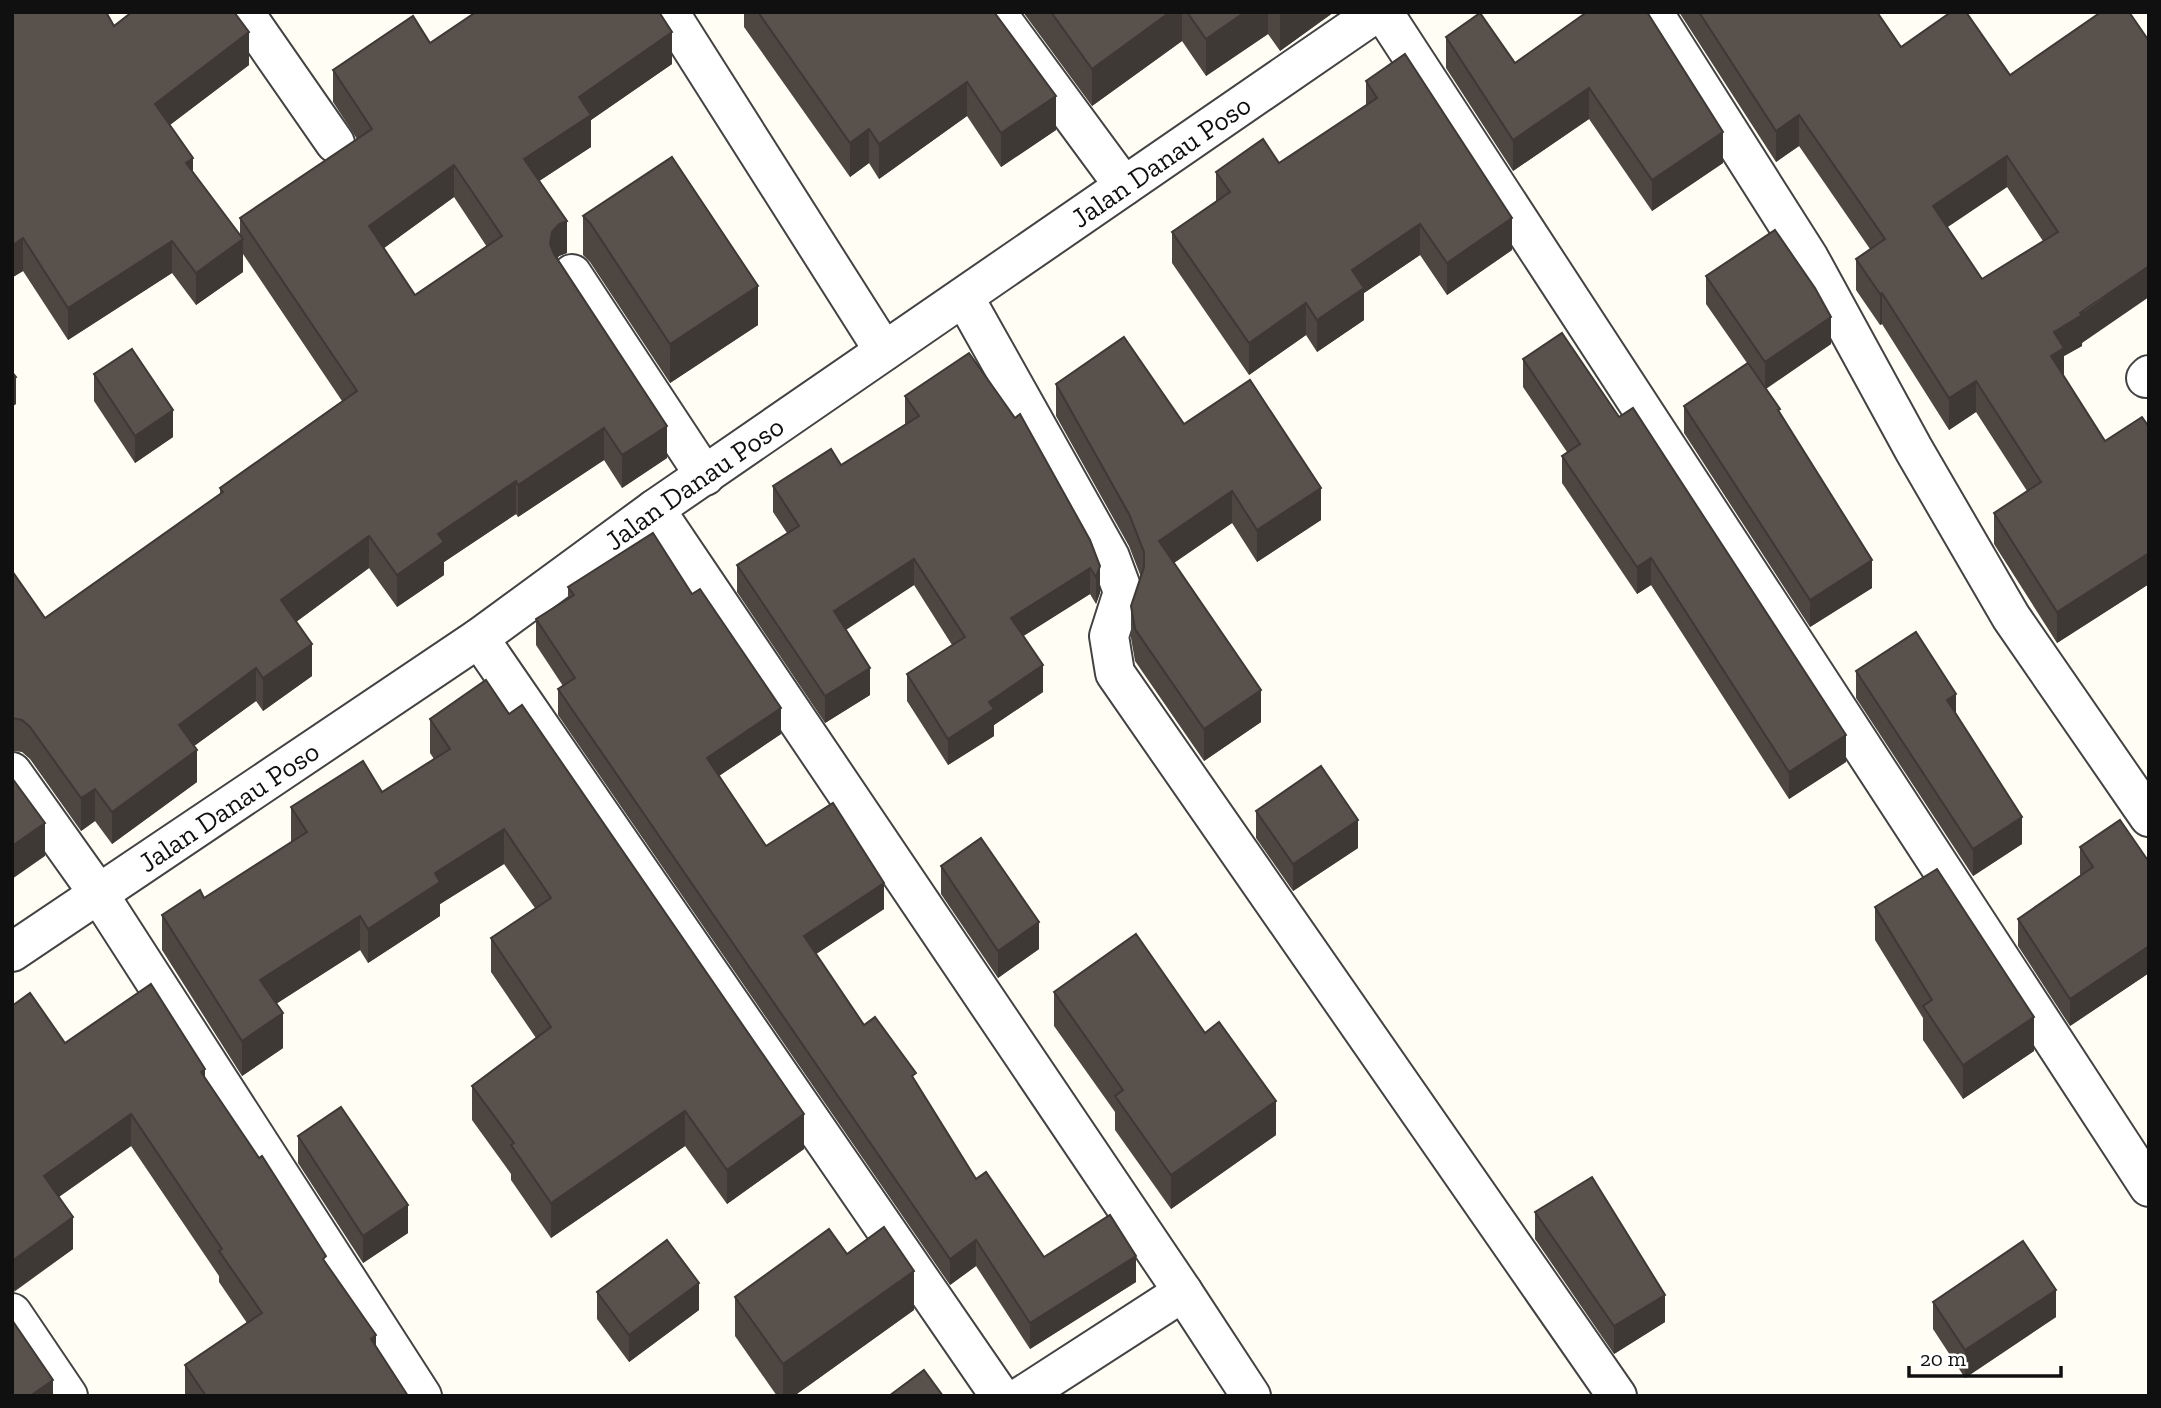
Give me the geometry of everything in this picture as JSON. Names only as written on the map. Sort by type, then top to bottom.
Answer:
[{"type":"street","points":[[244,12],[335,144]]},
{"type":"street","points":[[669,12],[884,351]]},
{"type":"street","points":[[996,12],[1124,186]]},
{"type":"street","name":"Jalan Danau Poso","points":[[12,952],[479,638],[655,509],[1377,12]]},
{"type":"street","points":[[1383,12],[2149,1187]]},
{"type":"street","points":[[1653,12],[1808,258],[1914,450],[2011,617],[2149,817]]},
{"type":"street","points":[[572,274],[705,476]]},
{"type":"street","points":[[964,297],[1110,557],[1123,592],[1109,636],[1115,673],[1617,1396]]},
{"type":"street","points":[[655,509],[1251,1396]]},
{"type":"street","points":[[479,638],[1000,1396]]},
{"type":"street","points":[[12,772],[99,892],[422,1396]]},
{"type":"street","points":[[1022,1396],[1183,1292]]},
{"type":"street","points":[[12,1313],[68,1396]]},
{"type":"building","points":[[12,12],[106,12],[114,26],[132,12],[234,12],[249,32],[155,104],[193,158],[186,163],[243,239],[196,273],[172,241],[68,308],[23,238],[13,245],[12,243]]},
{"type":"building","points":[[476,12],[659,12],[672,32],[579,97],[591,115],[524,159],[567,221],[559,224],[552,232],[550,244],[554,254],[667,426],[622,455],[604,428],[518,485],[516,481],[438,534],[444,542],[397,575],[369,536],[281,600],[312,644],[263,678],[256,668],[179,725],[197,750],[112,812],[95,789],[81,798],[30,727],[22,720],[12,718],[12,571],[45,618],[223,492],[220,488],[357,391],[240,218],[372,129],[333,70],[413,16],[430,43]],"holes":[[[454,165],[502,236],[415,295],[369,226]]]},
{"type":"building","points":[[758,12],[994,12],[1056,96],[1001,133],[967,82],[879,144],[869,129],[850,143]]},
{"type":"building","points":[[1051,12],[1170,12],[1092,69]]},
{"type":"building","points":[[1187,12],[1245,12],[1206,39]]},
{"type":"building","points":[[1587,12],[1647,12],[1723,132],[1652,180],[1589,88],[1513,140],[1446,37],[1480,13],[1515,63]]},
{"type":"building","points":[[1699,12],[1877,12],[1901,47],[1951,12],[1966,12],[2010,75],[2101,12],[2129,12],[2149,41],[2149,266],[2054,332],[2064,348],[2051,356],[2105,441],[2142,417],[2149,427],[2149,553],[2057,612],[1994,513],[2041,482],[1976,381],[1949,398],[1882,293],[1880,294],[1856,259],[1885,239],[1799,115],[1776,131]],"holes":[[[2007,156],[2058,232],[1982,279],[1933,206]]]},
{"type":"building","points":[[1405,54],[1512,218],[1447,263],[1420,224],[1352,270],[1364,288],[1317,320],[1306,303],[1249,343],[1172,232],[1230,192],[1216,172],[1263,139],[1279,163],[1377,98],[1366,81]]},
{"type":"building","points":[[672,157],[758,286],[670,344],[583,216]]},
{"type":"building","points":[[1775,230],[1815,288],[1831,317],[1765,362],[1706,276]]},
{"type":"building","points":[[1562,333],[1619,417],[1633,408],[1846,735],[1789,772],[1651,558],[1637,567],[1562,456],[1580,444],[1523,359]]},
{"type":"building","points":[[1124,337],[1184,424],[1250,380],[1321,488],[1257,530],[1232,491],[1159,541],[1261,690],[1204,729],[1135,629],[1131,606],[1144,567],[1144,552],[1129,514],[1056,384]]},
{"type":"building","points":[[132,349],[173,410],[135,436],[94,374]]},
{"type":"building","points":[[969,353],[1015,418],[1020,414],[1090,540],[1100,566],[1096,577],[1090,568],[1011,618],[1043,665],[989,702],[994,709],[948,739],[907,674],[965,637],[914,559],[834,611],[870,668],[825,696],[737,565],[799,526],[773,486],[831,449],[841,465],[919,416],[905,396]]},
{"type":"building","points":[[1748,363],[1780,409],[1778,410],[1872,560],[1810,600],[1684,406]]},
{"type":"building","points":[[653,533],[692,594],[700,589],[781,708],[707,758],[766,846],[833,803],[884,883],[804,936],[864,1025],[875,1017],[916,1073],[912,1076],[976,1179],[986,1172],[1044,1257],[1110,1215],[1136,1256],[1030,1323],[976,1240],[950,1259],[558,689],[575,678],[536,619],[574,595],[568,587]]},
{"type":"building","points":[[1916,632],[1956,694],[1947,700],[2022,817],[1973,849],[1856,671]]},
{"type":"building","points":[[486,680],[509,714],[522,705],[804,1114],[727,1170],[685,1111],[551,1203],[511,1145],[514,1143],[472,1086],[551,1027],[491,938],[551,898],[504,829],[435,873],[440,882],[368,929],[360,916],[260,980],[283,1013],[242,1041],[162,915],[200,890],[204,898],[307,832],[291,807],[363,761],[382,792],[450,749],[430,719]]},
{"type":"building","points":[[1321,766],[1358,820],[1293,864],[1256,811]]},
{"type":"building","points":[[12,778],[45,823],[12,846]]},
{"type":"building","points":[[2120,820],[2149,862],[2149,946],[2070,999],[2018,919],[2093,867],[2080,847]]},
{"type":"building","points":[[981,838],[1039,922],[998,951],[941,866]]},
{"type":"building","points":[[1937,869],[2034,1017],[1963,1065],[1923,1006],[1932,1000],[1875,907]]},
{"type":"building","points":[[1136,934],[1205,1033],[1219,1022],[1276,1101],[1171,1175],[1115,1096],[1123,1090],[1054,992]]},
{"type":"building","points":[[151,984],[205,1069],[201,1072],[259,1158],[262,1156],[326,1256],[323,1259],[376,1335],[371,1339],[408,1396],[206,1396],[185,1365],[262,1313],[131,1114],[44,1176],[73,1217],[12,1261],[12,1006],[30,993],[65,1043]]},
{"type":"building","points":[[341,1107],[408,1205],[363,1236],[298,1136]]},
{"type":"building","points":[[1592,1177],[1665,1295],[1614,1326],[1535,1212]]},
{"type":"building","points":[[884,1227],[914,1271],[783,1364],[735,1297],[829,1229],[847,1254]]},
{"type":"building","points":[[667,1240],[699,1283],[629,1335],[597,1292]]},
{"type":"building","points":[[2023,1241],[2056,1290],[1965,1350],[1933,1302]]},
{"type":"building","points":[[12,1320],[53,1380],[30,1396],[12,1396]]},
{"type":"building","points":[[924,1370],[943,1396],[889,1396]]}]
